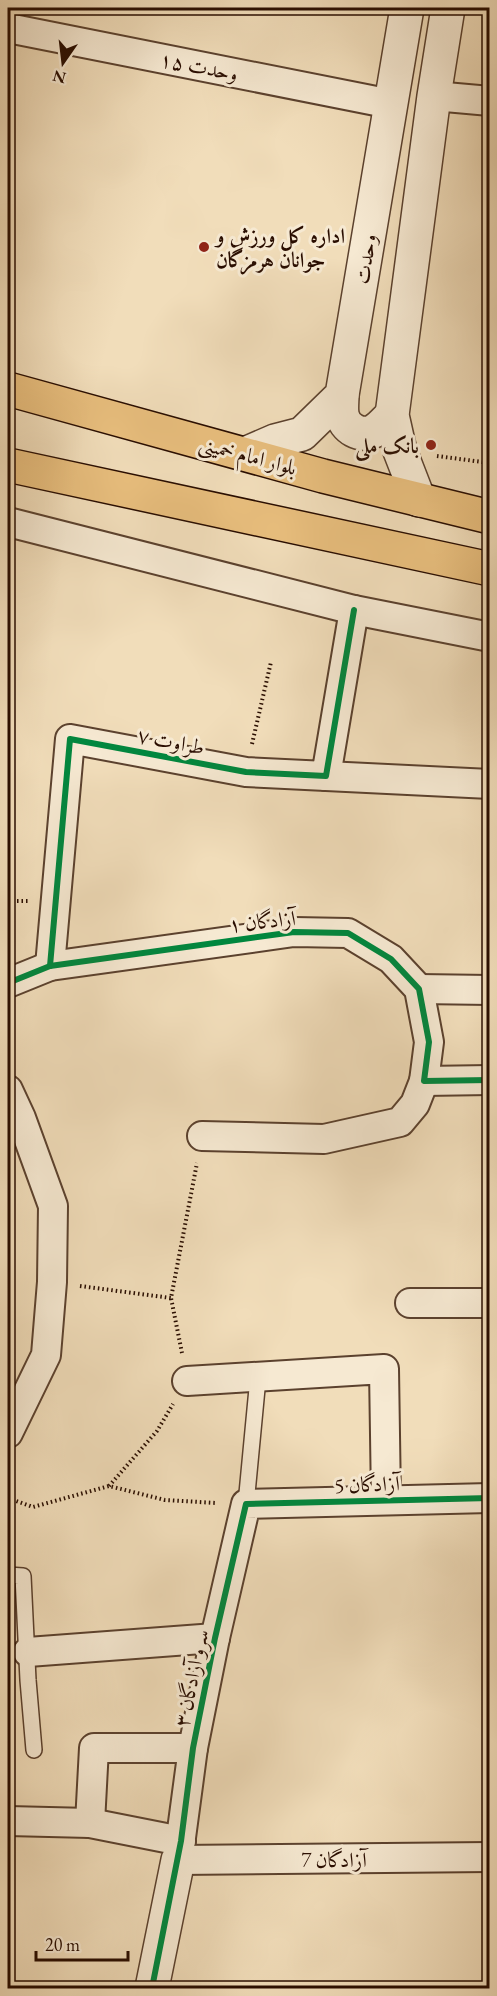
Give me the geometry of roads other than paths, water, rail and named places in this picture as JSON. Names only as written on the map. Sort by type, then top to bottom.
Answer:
[{"type":"main road","name":"بلوار امام خمینی","points":[[8,389],[245,454],[489,517]]},
{"type":"main road","points":[[8,465],[489,569]]},
{"type":"street","name":"وحدت","points":[[392,415],[376,430],[366,434],[355,432],[345,424],[342,414],[342,395],[407,8]]},
{"type":"street","points":[[419,500],[400,451],[392,415],[434,96],[448,8]]},
{"type":"street","name":"وحدت ۱۵","points":[[8,28],[391,104]]},
{"type":"street","points":[[434,96],[489,101]]},
{"type":"street","points":[[245,454],[275,441],[302,434],[342,395]]},
{"type":"street","points":[[8,522],[354,610],[489,637]]},
{"type":"street","points":[[326,776],[354,610]]},
{"type":"street","name":"طراوت ۷","points":[[51,966],[70,739],[246,772],[489,784]]},
{"type":"street","name":"آزادگان ۱","points":[[8,983],[51,966],[294,932],[348,933],[391,959],[419,989]]},
{"type":"street","points":[[202,1136],[324,1139],[400,1122],[415,1104],[424,1081],[429,1042],[419,989],[489,990]]},
{"type":"street","points":[[424,1081],[489,1080]]},
{"type":"street","points":[[8,1090],[21,1118],[53,1206],[46,1355],[8,1433]]},
{"type":"street","points":[[410,1303],[489,1303]]},
{"type":"street","points":[[187,1381],[384,1369],[386,1500]]},
{"type":"street","name":"آزادگان 5","points":[[246,1504],[489,1498]]},
{"type":"street","name":"سرو آزادگان ۳","points":[[179,1850],[193,1748],[215,1638],[246,1504]]},
{"type":"street","points":[[28,1652],[215,1638]]},
{"type":"street","points":[[90,1823],[94,1748],[193,1748]]},
{"type":"street","name":"آزادگان 7","points":[[8,1821],[90,1823],[179,1850],[489,1857]]},
{"type":"street","points":[[152,1989],[179,1850]]},
{"type":"lane","points":[[246,1504],[258,1378]]},
{"type":"lane","points":[[8,1575],[23,1576],[34,1750]]},
{"type":"place","name":"اداره کل ورزش و جوانان هرمزگان","points":[[204,247]]},
{"type":"place","name":"بانک ملی","points":[[431,445]]}]
